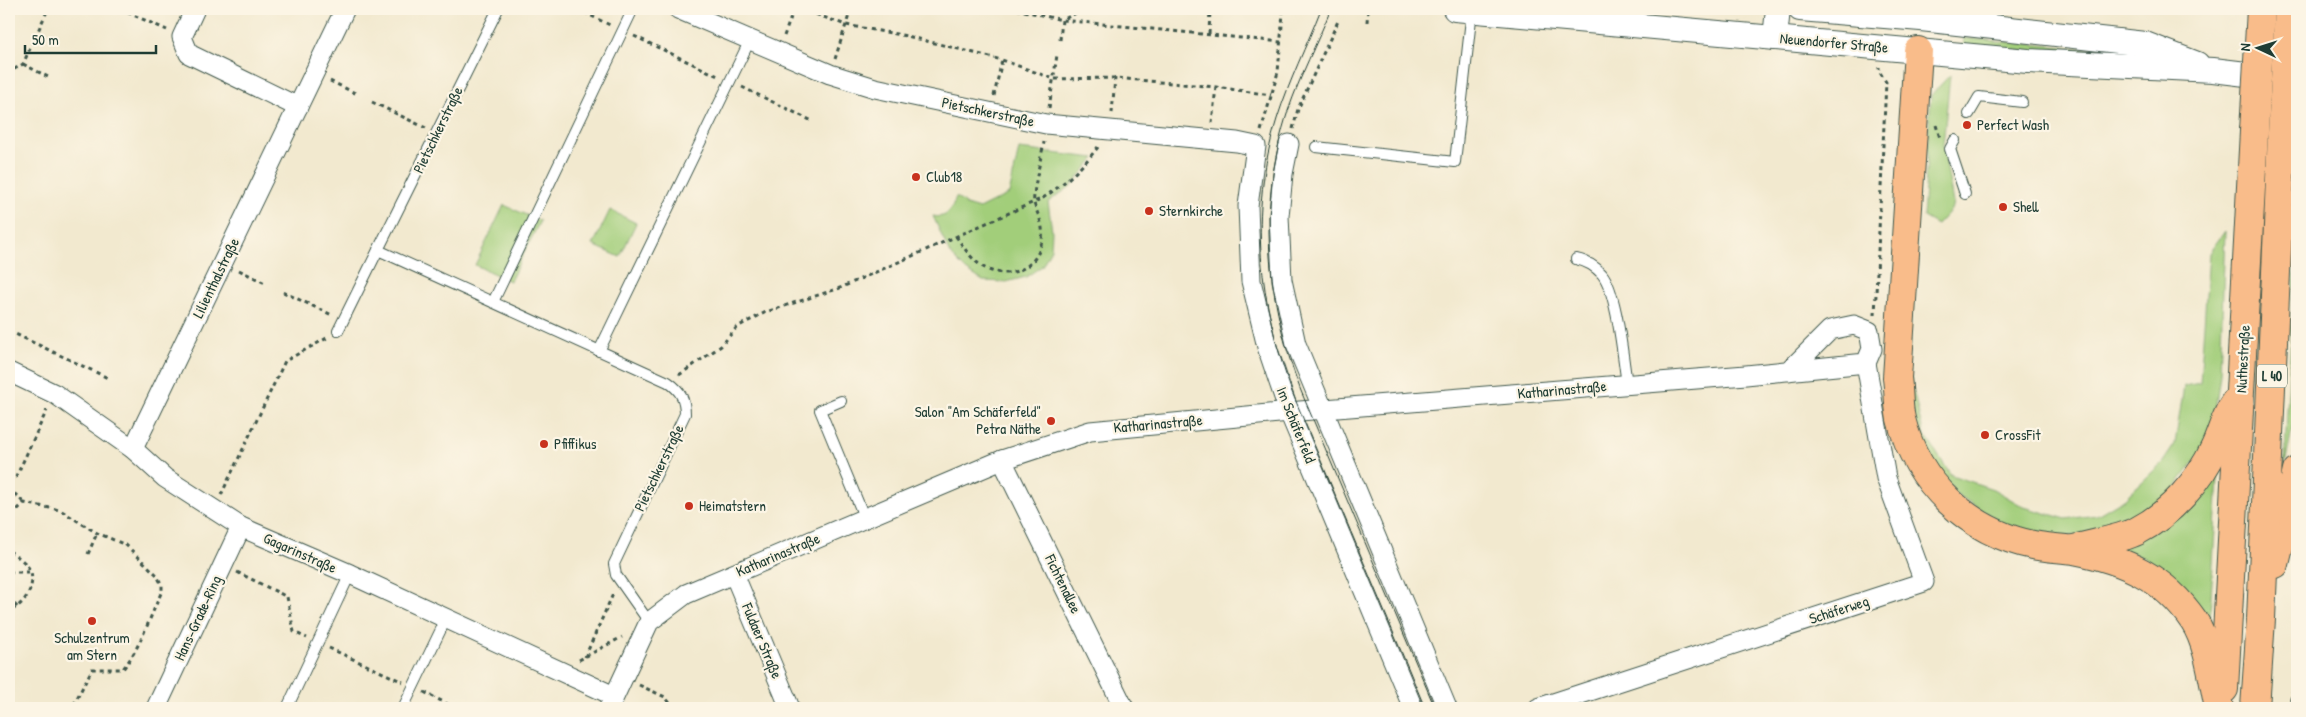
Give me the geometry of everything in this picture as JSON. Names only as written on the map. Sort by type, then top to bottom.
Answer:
[{"type":"highway","name":"Nuthestraße","points":[[2221,708],[2241,392],[2261,9]]},
{"type":"highway","name":"Nuthestraße","points":[[2255,708],[2261,619],[2289,9]]},
{"type":"highway","points":[[1918,51],[1898,378],[1901,418],[1910,445],[1925,474],[1950,504],[1985,529],[2008,539],[2033,546],[2072,550],[2117,560],[2148,574],[2174,596],[2195,623],[2207,656],[2221,708]]},
{"type":"highway","points":[[2072,550],[2136,531],[2166,512],[2196,480],[2215,448],[2226,413],[2241,392]]},
{"type":"highway","points":[[2261,619],[2297,471]]},
{"type":"street","points":[[195,9],[182,37],[189,54],[298,107]]},
{"type":"street","name":"Lilienthalstraße","points":[[132,449],[224,263],[345,9]]},
{"type":"street","name":"Pietschkerstraße","points":[[678,9],[830,74],[875,88],[1046,124],[1210,139],[1256,146]]},
{"type":"street","name":"Neuendorfer Straße","points":[[1467,9],[2028,61],[2213,70],[2246,74]]},
{"type":"street","points":[[1775,38],[1778,9]]},
{"type":"street","name":"Neuendorfer Straße","points":[[1800,9],[1921,19],[2145,44],[2213,70]]},
{"type":"street","points":[[1918,51],[1921,19]]},
{"type":"street","name":"Im Schäferfeld","points":[[1289,144],[1279,216],[1282,280],[1296,344],[1447,708]]},
{"type":"street","name":"Im Schäferfeld","points":[[1256,146],[1248,206],[1251,281],[1266,347],[1289,412],[1413,708]]},
{"type":"street","points":[[1789,371],[1830,330],[1854,325],[1869,331],[1872,349],[1866,363]]},
{"type":"street","name":"Katharinastraße","points":[[611,702],[649,622],[686,594],[1002,460],[1090,431],[1322,409],[1866,363]]},
{"type":"street","name":"Schäferweg","points":[[1538,708],[1924,582],[1886,478],[1866,363]]},
{"type":"street","name":"Gagarinstraße","points":[[9,372],[55,394],[132,449],[165,478],[241,527],[350,574],[555,669],[611,702]]},
{"type":"street","name":"Fichtenallee","points":[[1002,460],[1124,708]]},
{"type":"street","name":"Hans-Grade-Ring","points":[[156,708],[241,527]]},
{"type":"street","name":"Fuldaer Straße","points":[[734,574],[790,708]]},
{"type":"lane","name":"Pietschkerstraße","points":[[338,331],[498,9]]},
{"type":"lane","points":[[493,302],[632,9]]},
{"type":"lane","points":[[1316,146],[1455,162],[1467,9]]},
{"type":"lane","points":[[599,351],[750,40]]},
{"type":"lane","points":[[1969,114],[1979,96],[2022,102]]},
{"type":"lane","points":[[1955,140],[1950,149],[1965,194]]},
{"type":"lane","name":"Pietschkerstraße","points":[[378,250],[668,382],[677,388],[682,396],[685,414],[616,558],[614,569],[619,580]]},
{"type":"lane","points":[[1576,259],[1588,262],[1602,274],[1610,289],[1628,384]]},
{"type":"lane","points":[[840,402],[820,410],[865,518]]},
{"type":"lane","points":[[287,708],[350,574]]},
{"type":"lane","points":[[619,580],[649,622]]},
{"type":"lane","points":[[404,708],[446,619]]},
{"type":"path","points":[[9,75],[11,71],[23,64],[48,9]]},
{"type":"path","points":[[120,9],[182,37]]},
{"type":"path","points":[[577,9],[812,121]]},
{"type":"path","points":[[778,52],[794,9]]},
{"type":"path","points":[[801,9],[846,25],[907,36],[1002,60],[1054,79],[1115,78],[1216,86],[1271,94]]},
{"type":"path","points":[[830,74],[851,9]]},
{"type":"path","points":[[1016,9],[1062,20],[1281,42]]},
{"type":"path","points":[[1062,20],[1084,9]]},
{"type":"path","points":[[1209,34],[1210,9]]},
{"type":"path","points":[[1230,9],[1248,12]]},
{"type":"path","points":[[1367,22],[1368,9]]},
{"type":"path","points":[[1256,146],[1278,72],[1283,13]]},
{"type":"path","points":[[1060,40],[1062,20]]},
{"type":"path","points":[[1289,144],[1298,109],[1339,20]]},
{"type":"path","points":[[991,113],[1002,60]]},
{"type":"path","points":[[23,64],[50,78]]},
{"type":"path","points":[[1869,331],[1874,326],[1886,82],[1879,71]]},
{"type":"path","points":[[314,73],[357,94]]},
{"type":"path","points":[[668,382],[721,346],[736,327],[780,307],[840,288],[1034,202],[1064,184],[1083,166],[1111,130],[1115,78]]},
{"type":"path","points":[[1210,139],[1216,86]]},
{"type":"path","points":[[372,102],[436,133]]},
{"type":"path","points":[[1935,119],[1940,138],[1950,149]]},
{"type":"path","points":[[956,236],[982,268],[1002,273],[1021,270],[1036,257],[1042,240],[1039,212],[1034,202]]},
{"type":"path","points":[[224,263],[267,284]]},
{"type":"path","points":[[283,292],[344,321]]},
{"type":"path","points":[[9,331],[108,378]]},
{"type":"path","points":[[214,511],[285,361],[338,331]]},
{"type":"path","points":[[9,482],[16,477],[55,394]]},
{"type":"path","points":[[9,488],[24,503],[60,510],[97,533],[126,545],[156,574],[162,585],[162,591],[131,658],[123,669],[92,669],[72,708]]},
{"type":"path","points":[[9,523],[13,514],[24,503]]},
{"type":"path","points":[[88,554],[97,533]]},
{"type":"path","points":[[9,551],[26,563],[31,572],[29,589],[24,601],[18,608],[9,611]]},
{"type":"path","points":[[9,572],[31,572]]},
{"type":"path","points":[[584,658],[619,580]]},
{"type":"path","points":[[9,598],[18,608]]},
{"type":"path","points":[[555,669],[584,658],[649,622]]},
{"type":"path","points":[[2290,708],[2297,669]]},
{"type":"path","points":[[623,678],[665,697],[674,708]]},
{"type":"green space","points":[[1964,38],[2138,54],[2153,63],[1963,46]]},
{"type":"green space","points":[[1950,75],[1943,145],[1953,203],[1951,210],[1937,225],[1923,217],[1931,95]]},
{"type":"green space","points":[[1019,149],[1095,158],[1071,186],[1048,202],[1052,231],[1051,249],[1042,266],[1026,277],[1006,282],[983,281],[966,270],[950,254],[933,216],[945,215],[953,206],[956,197],[966,205],[979,209],[1009,194]]},
{"type":"green space","points":[[504,205],[540,221],[510,281],[475,265]]},
{"type":"green space","points":[[610,210],[636,223],[620,257],[593,245]]},
{"type":"green space","points":[[2297,222],[2297,402],[2284,471]]},
{"type":"green space","points":[[2225,231],[2220,374],[2214,419],[2198,457],[2169,496],[2111,533],[2027,539],[1955,493],[1927,454],[1909,413],[1910,377],[1923,432],[1951,475],[1993,489],[2024,507],[2066,519],[2097,515],[2124,499],[2163,462],[2175,444],[2184,386],[2200,383],[2209,253]]},
{"type":"green space","points":[[2219,460],[2209,632],[2174,579],[2144,557],[2116,548]]},
{"type":"tram line","points":[[1321,9],[1282,105],[1268,154],[1262,189],[1260,223],[1261,257],[1265,290],[1272,324],[1292,392],[1425,708]]},
{"type":"tram line","points":[[1331,9],[1303,72],[1288,111],[1278,146],[1269,217],[1273,287],[1289,357],[1301,391],[1435,708]]},
{"type":"place","name":"Perfect Wash","points":[[1967,125]]},
{"type":"place","name":"Club18","points":[[916,177]]},
{"type":"place","name":"Shell","points":[[2003,207]]},
{"type":"place","name":"Sternkirche","points":[[1149,211]]},
{"type":"place","name":"Salon \"Am Schäferfeld\" Petra Näthe","points":[[1051,421]]},
{"type":"place","name":"CrossFit","points":[[1985,435]]},
{"type":"place","name":"Pfiffikus","points":[[544,444]]},
{"type":"place","name":"Heimatstern","points":[[689,506]]},
{"type":"place","name":"Schulzentrum am Stern","points":[[92,621]]}]
